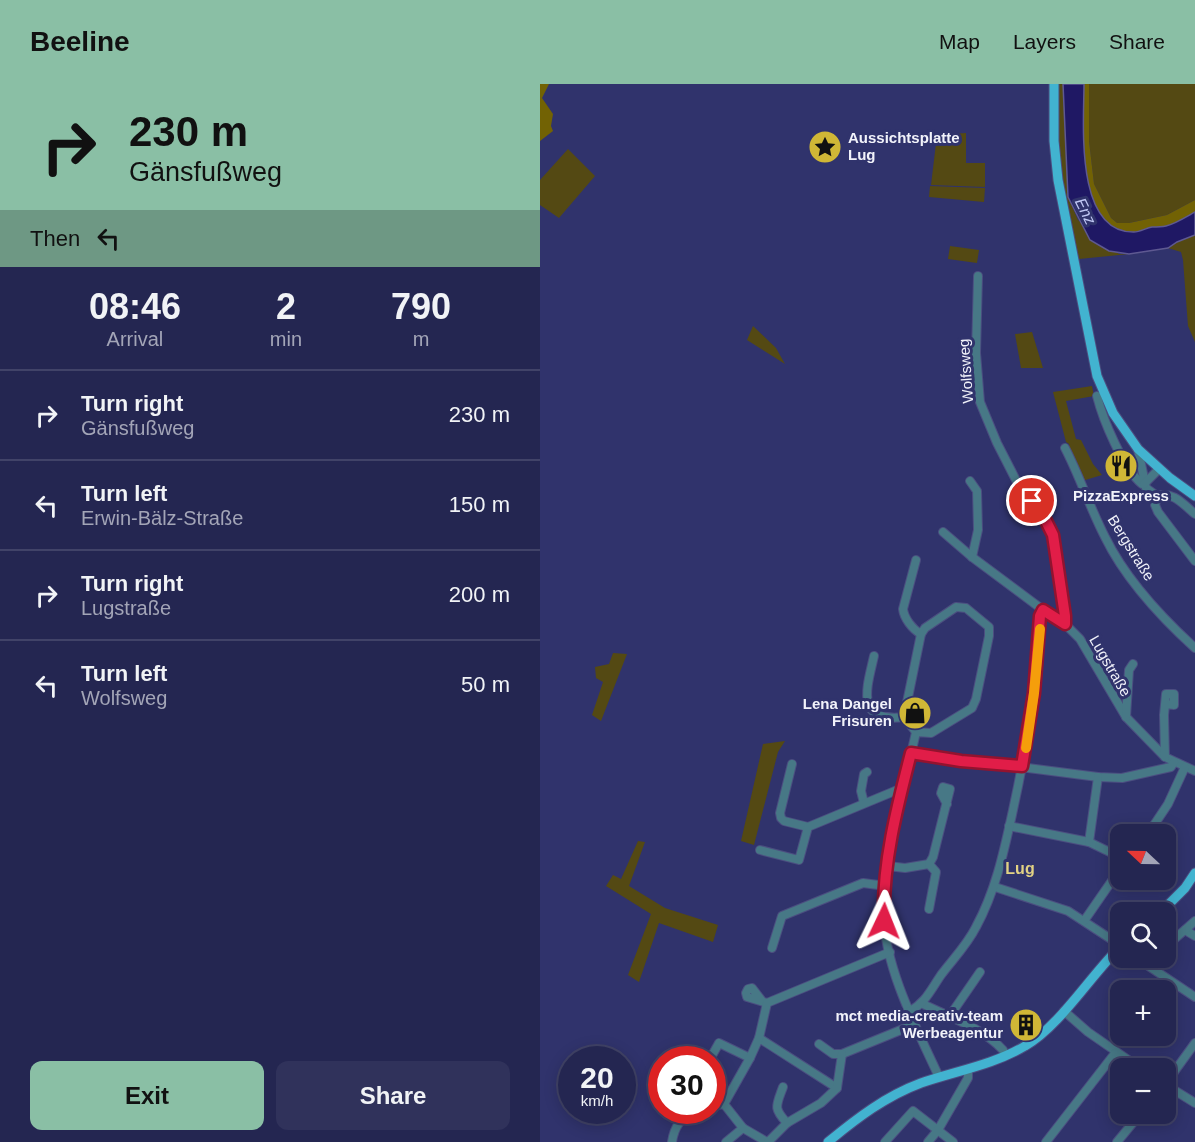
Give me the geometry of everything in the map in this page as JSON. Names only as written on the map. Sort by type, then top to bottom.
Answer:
[{"type":"main road","points":[[1054,84],[1054,141],[1058,180],[1093,363],[1113,412],[1138,449],[1195,496]]},
{"type":"main road","points":[[1171,902],[1185,888],[1195,873]]},
{"type":"main road","points":[[828,1142],[858,1117],[888,1098],[939,1077],[996,1060],[1028,1045],[1064,1011],[1110,957]]},
{"type":"street","name":"Wolfsweg","points":[[978,276],[976,353],[980,402],[1020,488],[1043,515],[1050,529],[1065,624]]},
{"type":"street","points":[[1097,396],[1105,425],[1139,472]]},
{"type":"street","name":"Bergstraße","points":[[1065,448],[1106,540],[1164,620],[1195,648]]},
{"type":"street","points":[[1138,449],[1139,483],[1144,484],[1147,490],[1157,496],[1163,494],[1175,497],[1195,514]]},
{"type":"street","points":[[1139,472],[1156,466]]},
{"type":"street","points":[[1144,484],[1156,466]]},
{"type":"street","points":[[970,481],[977,491],[978,530],[972,557]]},
{"type":"street","points":[[1157,496],[1155,505],[1158,512],[1195,561]]},
{"type":"street","name":"Lugstraße","points":[[943,532],[972,557],[1065,624],[1080,639],[1125,717],[1165,757],[1195,771]]},
{"type":"street","points":[[916,560],[903,609],[915,630],[921,634]]},
{"type":"street","points":[[956,607],[966,608],[989,627],[976,699],[972,708],[932,733],[916,732],[904,717],[921,634],[925,628],[956,607]]},
{"type":"street","points":[[909,1012],[923,1004],[976,929],[995,887],[1022,766],[1034,693],[1040,616],[1043,610]]},
{"type":"street","points":[[874,656],[866,693],[871,709],[877,714],[895,718],[904,717]]},
{"type":"street","points":[[1125,717],[1129,670],[1133,664]]},
{"type":"street","points":[[1165,757],[1166,704]]},
{"type":"street","points":[[916,732],[893,830],[884,918],[890,952],[909,1012],[939,1077]]},
{"type":"street","points":[[911,753],[961,761],[1122,778],[1171,767],[1174,762]]},
{"type":"street","points":[[792,764],[780,813],[781,818],[784,821],[807,827],[902,788]]},
{"type":"street","points":[[1155,824],[1168,804],[1185,767]]},
{"type":"street","points":[[864,803],[861,791],[864,774],[867,772]]},
{"type":"street","points":[[1089,842],[1098,777]]},
{"type":"street","points":[[888,866],[905,868],[928,864],[933,857],[947,804]]},
{"type":"street","points":[[1009,826],[1089,842],[1110,852]]},
{"type":"street","points":[[760,850],[799,860],[807,827]]},
{"type":"street","points":[[928,864],[936,872],[929,909]]},
{"type":"street","points":[[772,948],[782,916],[863,883],[886,885]]},
{"type":"street","points":[[1084,921],[1110,883]]},
{"type":"street","points":[[995,887],[1068,911],[1110,939]]},
{"type":"street","points":[[1176,938],[1191,927],[1195,936]]},
{"type":"street","points":[[726,1100],[759,1038],[765,1002],[890,952]]},
{"type":"street","points":[[1105,962],[1110,959]]},
{"type":"street","points":[[1152,968],[1195,997]]},
{"type":"street","points":[[949,1017],[980,972]]},
{"type":"street","points":[[923,1004],[976,1030],[998,1044],[1003,1050]]},
{"type":"street","points":[[1064,1011],[1080,1026],[1125,1058]]},
{"type":"street","points":[[819,1044],[833,1054],[842,1054],[914,1025]]},
{"type":"street","points":[[759,1038],[837,1088]]},
{"type":"street","points":[[1176,1070],[1195,1043]]},
{"type":"street","points":[[726,1046],[750,1058]]},
{"type":"street","points":[[1046,1142],[1112,1049]]},
{"type":"street","points":[[726,1107],[743,1128],[768,1142],[788,1123],[821,1103],[837,1088],[842,1054]]},
{"type":"street","points":[[928,1142],[938,1130],[968,1078],[968,1070]]},
{"type":"street","points":[[783,1087],[776,1105],[777,1112],[788,1123]]},
{"type":"street","points":[[1176,1091],[1195,1103]]},
{"type":"street","points":[[885,1142],[913,1111],[953,1142]]},
{"type":"street","points":[[672,1142],[678,1124]]},
{"type":"street","points":[[1117,1142],[1132,1124]]},
{"type":"street","points":[[726,1142],[743,1128]]},
{"type":"shaded area","points":[[540,84],[549,84],[542,98],[553,114],[551,126],[553,131],[540,141]]},
{"type":"shaded area","points":[[1057,84],[1063,84],[1068,197],[1078,220],[1119,254],[1129,254],[1079,259],[1058,166]]},
{"type":"shaded area","points":[[1084,84],[1089,84],[1089,141],[1094,184],[1111,218],[1117,223],[1129,223],[1167,215],[1195,200],[1195,212],[1169,225],[1134,232],[1115,227],[1101,215],[1092,196],[1086,173],[1083,123]]},
{"type":"shaded area","points":[[1089,84],[1195,84],[1195,200],[1167,215],[1129,223],[1117,223],[1111,218],[1094,184],[1089,141]]},
{"type":"shaded area","points":[[966,133],[966,163],[985,163],[985,187],[931,185],[937,135]]},
{"type":"shaded area","points":[[568,149],[595,176],[559,218],[540,205],[540,180]]},
{"type":"shaded area","points":[[930,186],[985,188],[984,202],[929,197]]},
{"type":"shaded area","points":[[1195,235],[1195,342],[1188,326],[1181,252],[1168,248]]},
{"type":"shaded area","points":[[950,246],[979,250],[977,263],[948,259]]},
{"type":"shaded area","points":[[753,326],[776,348],[785,364],[747,340]]},
{"type":"shaded area","points":[[1032,332],[1043,368],[1021,368],[1015,334]]},
{"type":"shaded area","points":[[1092,386],[1094,396],[1066,401],[1076,439],[1081,440],[1093,464],[1102,475],[1082,481],[1069,444],[1066,442],[1053,392]]},
{"type":"shaded area","points":[[613,653],[627,654],[601,721],[592,715],[603,682],[596,678],[595,667],[609,664]]},
{"type":"shaded area","points":[[785,741],[778,752],[754,845],[741,841],[763,744]]},
{"type":"shaded area","points":[[638,841],[645,842],[629,886],[665,908],[718,925],[713,942],[659,923],[639,982],[628,975],[651,914],[606,886],[613,875],[621,879]]},
{"type":"water","name":"Enz","points":[[1063,84],[1084,84],[1083,123],[1086,173],[1092,196],[1101,215],[1115,227],[1134,232],[1169,225],[1195,212],[1195,235],[1168,248],[1129,254],[1109,251],[1090,240],[1068,197]]},
{"type":"slow traffic","points":[[1026,748],[1040,629]]},
{"type":"place","name":"Aussichtsplatte Lug","points":[[825,147]]},
{"type":"place","name":"PizzaExpress","points":[[1121,466]]},
{"type":"place","name":"Lena Dangel Frisuren","points":[[915,713]]},
{"type":"place","name":"mct media-creativ-team Werbeagentur","points":[[1026,1025]]},
{"type":"district","name":"Lug","points":[[1020,868]]},
{"type":"route","points":[[884,921],[893,830],[911,753],[961,761],[1022,766],[1034,693],[1040,616],[1043,610],[1065,624],[1053,535],[1043,515],[1032,501]]}]
